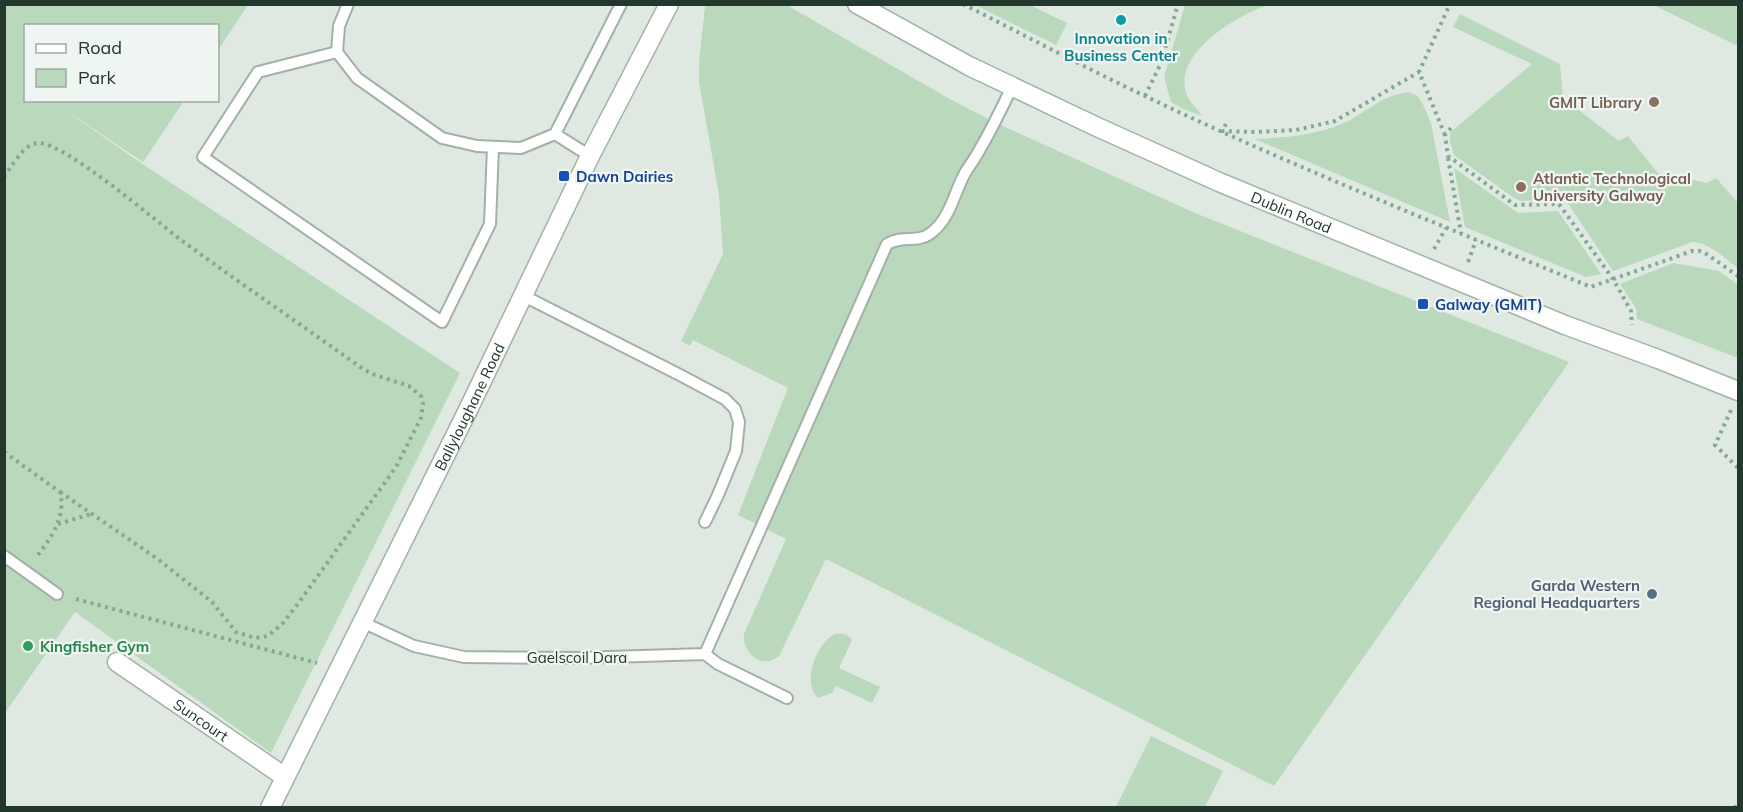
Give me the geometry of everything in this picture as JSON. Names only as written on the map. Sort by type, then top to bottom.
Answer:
[{"type":"street","name":"Ballyloughane Road","points":[[270,807],[467,412],[590,156],[669,4]]},
{"type":"street","name":"Dublin Road","points":[[857,4],[969,66],[1219,182],[1565,325],[1632,350],[1736,398]]},
{"type":"street","name":"Suncourt","points":[[117,662],[285,777]]},
{"type":"lane","points":[[348,4],[339,26],[337,52],[357,78],[442,138],[477,146],[521,148],[555,134],[621,4]]},
{"type":"lane","points":[[337,52],[258,72],[203,157],[442,322],[490,224],[493,147]]},
{"type":"lane","points":[[787,698],[718,664],[705,654],[887,244],[897,239],[925,237],[939,227],[1012,87]]},
{"type":"lane","points":[[555,134],[590,156]]},
{"type":"lane","points":[[522,295],[725,399],[735,409],[739,422],[736,451],[705,522]]},
{"type":"lane","points":[[4,556],[57,594]]},
{"type":"lane","name":"Gaelscoil Dara","points":[[362,622],[414,646],[464,657],[578,658],[705,654]]},
{"type":"path","points":[[963,4],[1145,96],[1222,131],[1355,190],[1591,287],[1692,251],[1700,251],[1738,276]]},
{"type":"path","points":[[1145,96],[1161,63],[1178,4]]},
{"type":"path","points":[[1222,131],[1296,130],[1335,121],[1419,72],[1450,4]]},
{"type":"path","points":[[1419,72],[1445,135],[1461,234]]},
{"type":"path","points":[[1222,131],[1226,124]]},
{"type":"path","points":[[1445,135],[1451,128]]},
{"type":"path","points":[[4,177],[25,149],[33,143],[41,142],[53,147],[89,169],[181,240],[363,369],[409,386],[421,396],[423,405],[421,418],[396,467],[283,623],[268,636],[255,638],[236,632],[212,602],[159,560],[4,452]]},
{"type":"path","points":[[1448,156],[1515,205],[1559,204],[1613,279],[1631,311],[1632,350]]},
{"type":"path","points":[[1736,398],[1715,445],[1738,468]]},
{"type":"path","points":[[26,572],[58,524],[62,500],[60,492]]},
{"type":"path","points":[[58,524],[92,514]]},
{"type":"path","points":[[57,594],[338,669]]},
{"type":"path","points":[[243,643],[246,636]]},
{"type":"path","points":[[1736,807],[1738,802]]},
{"type":"green space","points":[[707,4],[785,4],[994,122],[1195,213],[1569,362],[1274,786],[826,559],[779,656],[770,661],[759,660],[747,649],[744,634],[786,539],[738,515],[788,388],[693,340],[690,346],[681,341],[723,254],[719,195],[699,82],[699,62]]},
{"type":"green space","points":[[5,5],[248,5],[219,48],[219,24],[24,24],[24,102],[53,102],[147,167],[460,373],[271,753],[75,612],[5,713]]},
{"type":"green space","points":[[975,5],[1030,5],[1067,23],[1056,45]]},
{"type":"green space","points":[[1185,5],[1268,5],[1241,17],[1213,36],[1200,48],[1191,61],[1185,75],[1185,89],[1190,100],[1203,116],[1171,102],[1164,77]]},
{"type":"green space","points":[[1653,5],[1738,5],[1738,46]]},
{"type":"green space","points":[[1460,14],[1560,64],[1563,98],[1619,141],[1628,136],[1658,173],[1707,183],[1716,178],[1738,203],[1738,268],[1711,248],[1692,242],[1613,271],[1565,199],[1521,201],[1454,155],[1450,142],[1452,131],[1532,64],[1453,27]]},
{"type":"green space","points":[[1408,92],[1416,95],[1422,102],[1431,123],[1450,222],[1255,139],[1299,135],[1332,128],[1351,120],[1389,97]]},
{"type":"green space","points":[[53,102],[183,102],[143,162]]},
{"type":"green space","points":[[1454,168],[1518,213],[1558,211],[1601,274],[1586,277],[1465,227]]},
{"type":"green space","points":[[1673,263],[1719,271],[1738,285],[1738,358],[1637,319],[1636,308],[1620,284]]},
{"type":"green space","points":[[835,634],[845,634],[852,640],[839,668],[880,687],[872,703],[836,686],[832,693],[818,698],[813,691],[811,673],[813,663],[822,645]]},
{"type":"green space","points":[[1151,736],[1223,771],[1205,807],[1116,807]]},
{"type":"place","name":"Innovation in Business Center","points":[[1121,20]]},
{"type":"place","name":"GMIT Library","points":[[1654,102]]},
{"type":"place","name":"Dawn Dairies","points":[[564,176]]},
{"type":"place","name":"Atlantic Technological University Galway","points":[[1521,187]]},
{"type":"place","name":"Galway (GMIT)","points":[[1423,304]]},
{"type":"place","name":"Garda Western Regional Headquarters","points":[[1652,594]]},
{"type":"place","name":"Kingfisher Gym","points":[[28,646]]}]
